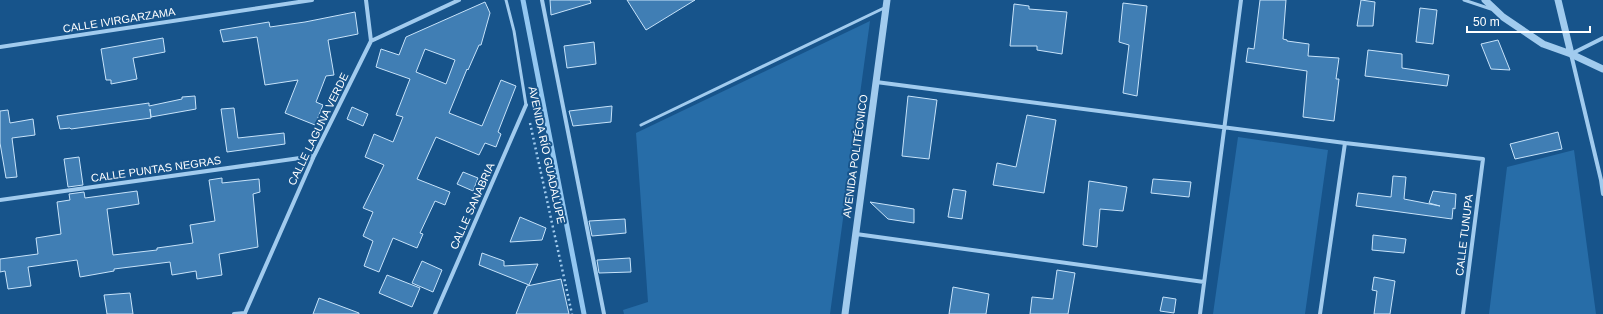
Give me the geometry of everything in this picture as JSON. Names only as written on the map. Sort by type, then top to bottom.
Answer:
[{"type":"street","name":"CALLE IVIRGARZAMA","points":[[0,47],[312,0]]},
{"type":"street","points":[[366,0],[371,41],[460,0]]},
{"type":"street","points":[[542,0],[604,314]]},
{"type":"street","points":[[1200,314],[1241,0]]},
{"type":"street","points":[[1485,0],[1503,17],[1543,44],[1571,54],[1603,69]]},
{"type":"street","points":[[1558,0],[1603,194]]},
{"type":"street","name":"AVENIDA POLITÉCNICO","points":[[845,314],[887,4]]},
{"type":"street","points":[[1571,54],[1603,38]]},
{"type":"street","name":"CALLE LAGUNA VERDE","points":[[245,314],[314,156],[371,41]]},
{"type":"street","points":[[876,82],[1345,143],[1320,314]]},
{"type":"street","name":"CALLE SANABRIA","points":[[435,314],[526,105]]},
{"type":"street","name":"CALLE TUNUPA","points":[[1345,143],[1483,159],[1464,314]]},
{"type":"street","name":"CALLE PUNTAS NEGRAS","points":[[0,200],[314,156]]},
{"type":"street","points":[[856,234],[1204,282]]},
{"type":"street","points":[[234,314],[245,314]]},
{"type":"lane","name":"AVENIDA RÍO GUADALUPE","points":[[506,0],[514,32],[526,105]]},
{"type":"lane","points":[[1464,0],[1496,10]]},
{"type":"lane","points":[[641,126],[887,4]]},
{"type":"path","name":"AVENIDA RÍO GUADALUPE","points":[[526,105],[572,314]]},
{"type":"shaded area","points":[[870,21],[830,314],[624,314],[623,310],[648,302],[636,133]]},
{"type":"shaded area","points":[[1238,137],[1328,150],[1305,314],[1213,314]]},
{"type":"shaded area","points":[[1574,150],[1596,314],[1489,314],[1507,167]]},
{"type":"building","points":[[550,0],[590,0],[591,3],[551,15]]},
{"type":"building","points":[[627,0],[695,0],[646,30]]},
{"type":"building","points":[[1260,0],[1286,0],[1283,39],[1287,41],[1309,44],[1308,56],[1339,58],[1336,79],[1339,79],[1334,121],[1303,117],[1307,71],[1246,62],[1248,48],[1254,49]]},
{"type":"building","points":[[1361,0],[1375,2],[1373,26],[1357,26]]},
{"type":"building","points":[[485,2],[490,13],[481,45],[479,45],[468,70],[467,69],[449,113],[482,126],[501,80],[516,86],[498,132],[501,134],[496,147],[485,143],[479,155],[436,137],[417,179],[450,192],[445,205],[435,201],[420,233],[423,234],[417,248],[393,238],[379,272],[364,266],[373,241],[363,236],[373,212],[363,208],[384,165],[365,157],[374,134],[393,142],[403,117],[396,115],[410,79],[376,67],[381,49],[399,55],[406,37]],"holes":[[[425,49],[455,60],[446,84],[416,72]]]},
{"type":"building","points":[[1123,3],[1147,6],[1137,96],[1123,93],[1129,45],[1119,42]]},
{"type":"building","points":[[1014,4],[1029,6],[1029,9],[1067,12],[1062,54],[1037,50],[1037,46],[1010,46]]},
{"type":"building","points":[[1420,8],[1437,10],[1433,44],[1416,42]]},
{"type":"building","points":[[355,12],[358,34],[328,40],[334,75],[326,76],[316,102],[323,105],[315,125],[285,113],[298,80],[265,85],[257,37],[223,42],[220,30],[269,22],[270,27]]},
{"type":"building","points":[[163,38],[165,52],[133,58],[137,79],[111,84],[111,80],[106,80],[101,49]]},
{"type":"building","points":[[1498,40],[1510,70],[1491,69],[1481,44]]},
{"type":"building","points":[[594,42],[596,64],[567,68],[564,46]]},
{"type":"building","points":[[1368,50],[1402,54],[1402,68],[1449,75],[1447,86],[1365,76]]},
{"type":"building","points":[[195,96],[196,109],[151,117],[150,109],[151,118],[71,129],[60,129],[57,116],[149,103],[149,106],[182,99],[182,97]]},
{"type":"building","points":[[908,96],[937,100],[929,159],[902,156]]},
{"type":"building","points":[[612,106],[611,122],[573,126],[569,111]]},
{"type":"building","points":[[352,107],[368,114],[363,126],[347,119]]},
{"type":"building","points":[[234,108],[238,138],[284,133],[285,144],[227,152],[221,109]]},
{"type":"building","points":[[8,110],[10,123],[33,119],[35,135],[12,138],[17,177],[6,178],[0,143],[0,111]]},
{"type":"building","points":[[1027,115],[1056,120],[1044,193],[993,185],[997,163],[1016,167]]},
{"type":"building","points":[[1558,132],[1562,149],[1515,159],[1510,144]]},
{"type":"building","points":[[79,157],[83,185],[68,187],[64,159]]},
{"type":"building","points":[[463,172],[478,178],[473,191],[457,184]]},
{"type":"building","points":[[1393,176],[1406,177],[1404,199],[1440,206],[1429,203],[1433,191],[1456,194],[1455,209],[1453,208],[1452,219],[1356,206],[1358,193],[1391,197]]},
{"type":"building","points":[[222,178],[222,183],[259,179],[260,192],[253,194],[258,247],[219,254],[222,275],[197,279],[196,271],[172,275],[170,262],[114,269],[114,271],[80,277],[77,260],[28,267],[31,286],[8,289],[5,271],[0,272],[0,259],[38,254],[36,238],[61,234],[57,202],[70,200],[69,194],[84,192],[85,198],[137,191],[139,204],[107,209],[113,255],[157,250],[157,248],[193,243],[190,225],[215,221],[209,180]]},
{"type":"building","points":[[1153,179],[1191,182],[1189,197],[1151,193]]},
{"type":"building","points":[[1089,181],[1127,187],[1123,211],[1100,209],[1097,247],[1083,245]]},
{"type":"building","points":[[953,189],[966,191],[962,219],[948,217]]},
{"type":"building","points":[[870,202],[914,209],[914,223],[888,219]]},
{"type":"building","points":[[520,217],[546,228],[542,240],[510,242]]},
{"type":"building","points":[[625,219],[626,233],[592,236],[589,221]]},
{"type":"building","points":[[1373,235],[1406,239],[1404,253],[1372,250]]},
{"type":"building","points":[[482,253],[504,261],[504,266],[538,264],[529,285],[479,265]]},
{"type":"building","points":[[630,258],[631,272],[599,273],[597,260]]},
{"type":"building","points":[[422,261],[442,270],[433,292],[412,283]]},
{"type":"building","points":[[1057,270],[1075,273],[1068,314],[1030,314],[1032,297],[1053,299]]},
{"type":"building","points":[[387,275],[420,288],[412,307],[379,293]]},
{"type":"building","points":[[1374,277],[1395,281],[1390,314],[1374,314],[1377,291],[1372,290]]},
{"type":"building","points":[[561,279],[569,314],[516,314],[527,286]]},
{"type":"building","points":[[953,287],[989,294],[986,314],[949,314]]},
{"type":"building","points":[[130,293],[133,314],[107,314],[104,295]]},
{"type":"building","points":[[1163,297],[1176,299],[1174,313],[1160,311]]},
{"type":"building","points":[[319,298],[359,313],[359,314],[313,314]]},
{"type":"waterway","points":[[523,0],[584,314]]}]
